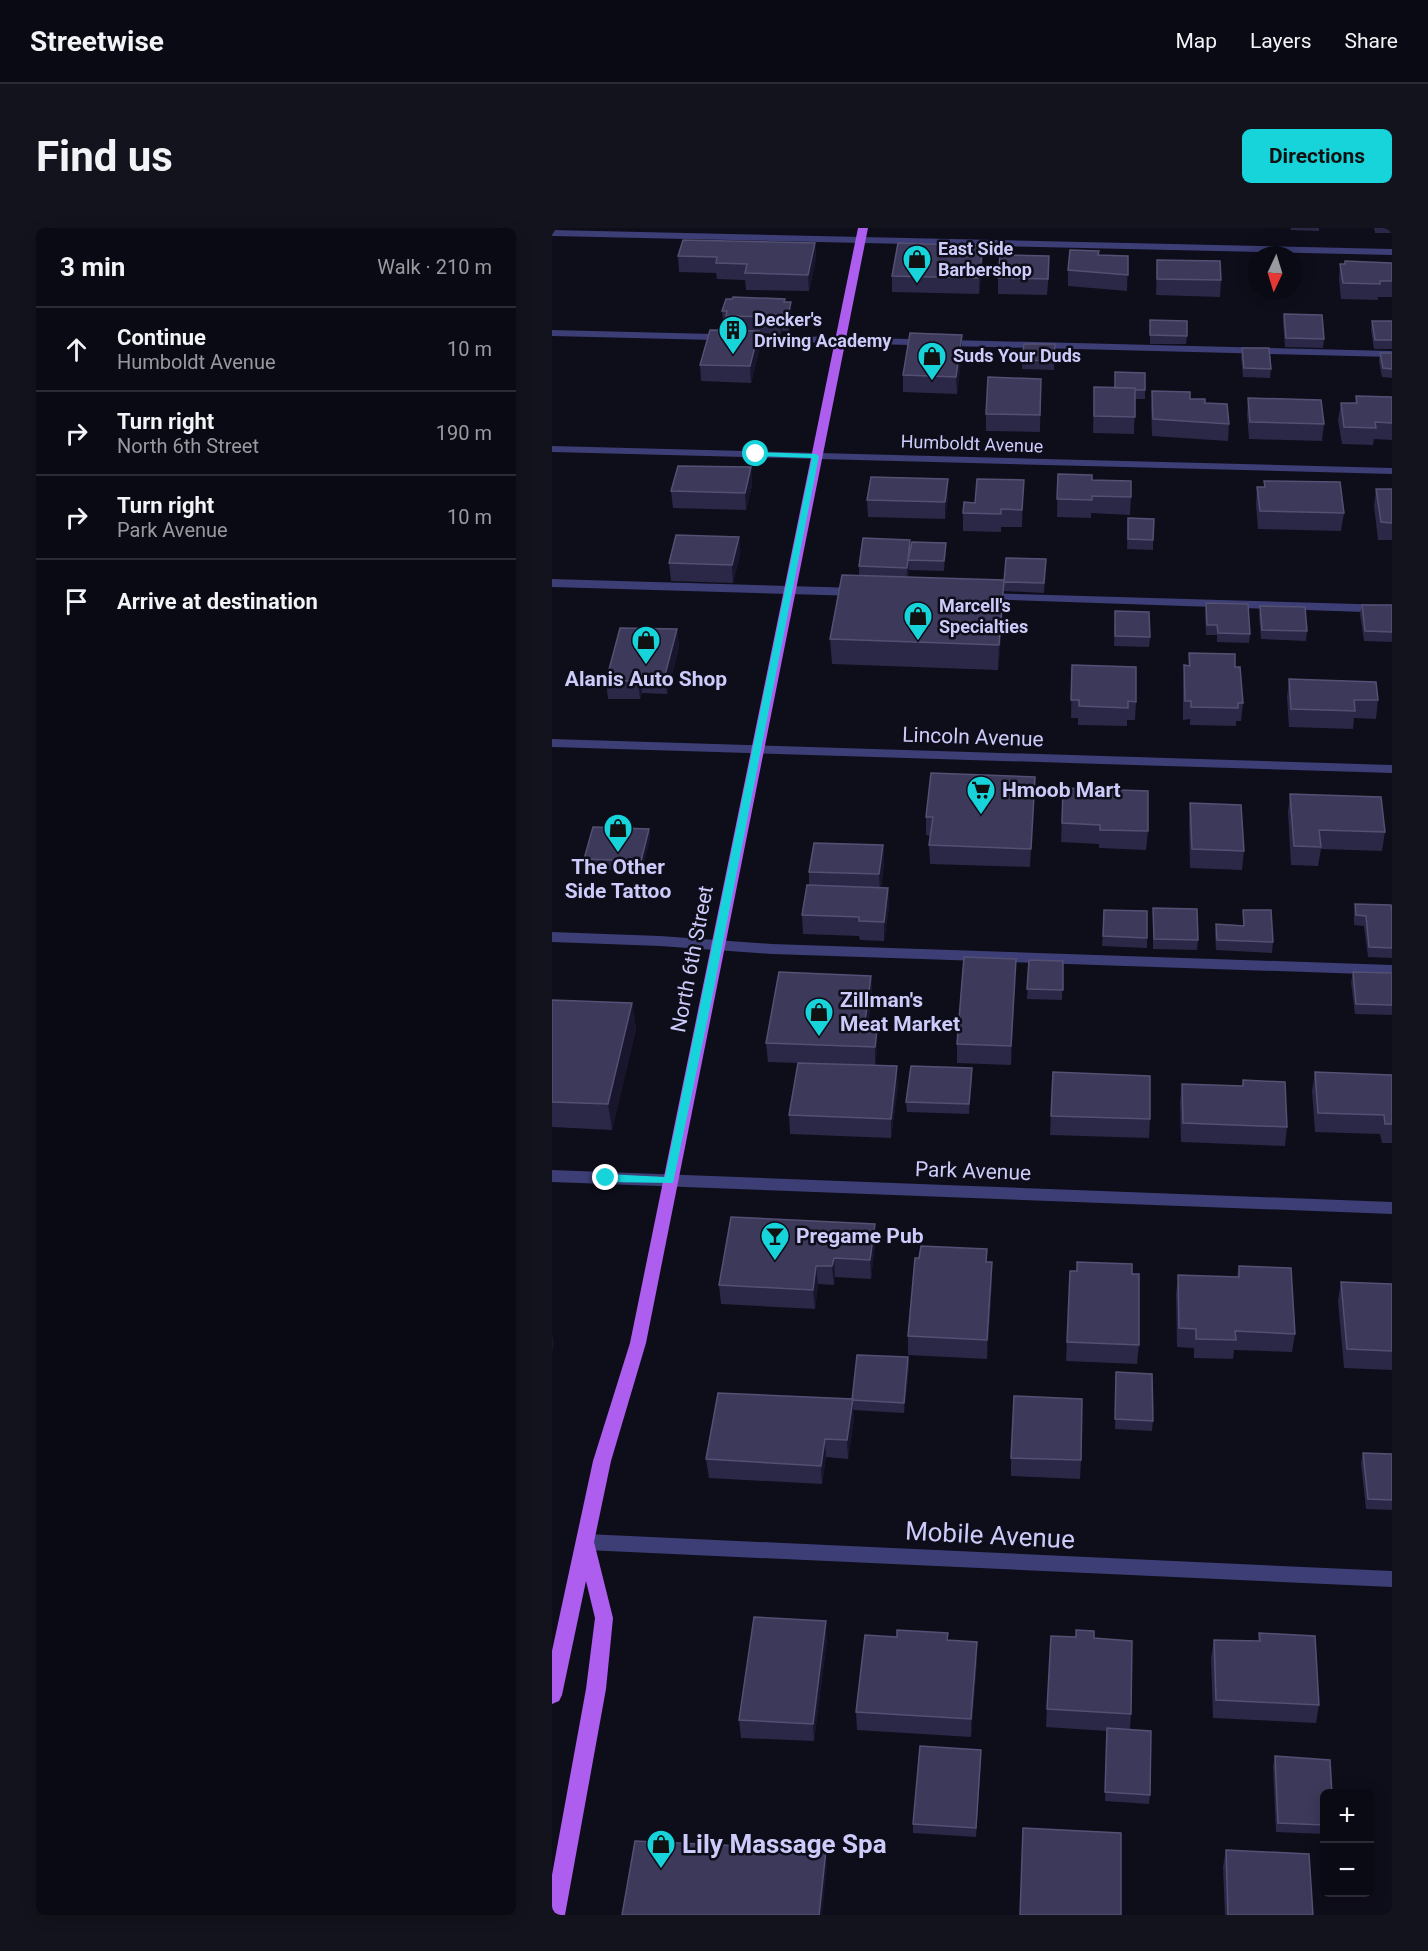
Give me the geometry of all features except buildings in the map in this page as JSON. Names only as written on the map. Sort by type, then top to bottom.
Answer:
[{"type":"main road","name":"North 6th Street","points":[[552,1695],[602,1461],[638,1342],[861,234]]},
{"type":"main road","points":[[555,1915],[596,1689],[604,1618],[586,1542]]},
{"type":"street","points":[[552,233],[861,234],[1392,252]]},
{"type":"street","points":[[552,333],[1392,354]]},
{"type":"street","name":"Humboldt Avenue","points":[[552,449],[1392,471]]},
{"type":"street","points":[[552,583],[869,593]]},
{"type":"street","points":[[974,597],[1392,609]]},
{"type":"street","name":"Lincoln Avenue","points":[[552,742],[1392,769]]},
{"type":"street","points":[[552,937],[771,949],[1392,970]]},
{"type":"street","name":"Park Avenue","points":[[552,1176],[1392,1208]]},
{"type":"street","name":"Mobile Avenue","points":[[586,1542],[1392,1579]]},
{"type":"place","name":"East Side Barbershop","points":[[917,284]]},
{"type":"place","name":"Decker's Driving Academy","points":[[733,356]]},
{"type":"place","name":"Suds Your Duds","points":[[932,382]]},
{"type":"place","name":"Marcell's Specialties","points":[[918,642]]},
{"type":"place","name":"Alanis Auto Shop","points":[[646,666]]},
{"type":"place","name":"Hmoob Mart","points":[[981,816]]},
{"type":"place","name":"The Other Side Tattoo","points":[[618,854]]},
{"type":"place","name":"Zillman's Meat Market","points":[[819,1038]]},
{"type":"place","name":"Pregame Pub","points":[[775,1262]]},
{"type":"place","name":"Lily Massage Spa","points":[[661,1870]]},
{"type":"route","points":[[606,1178],[669,1181],[706,1003],[816,456],[756,454]]}]
